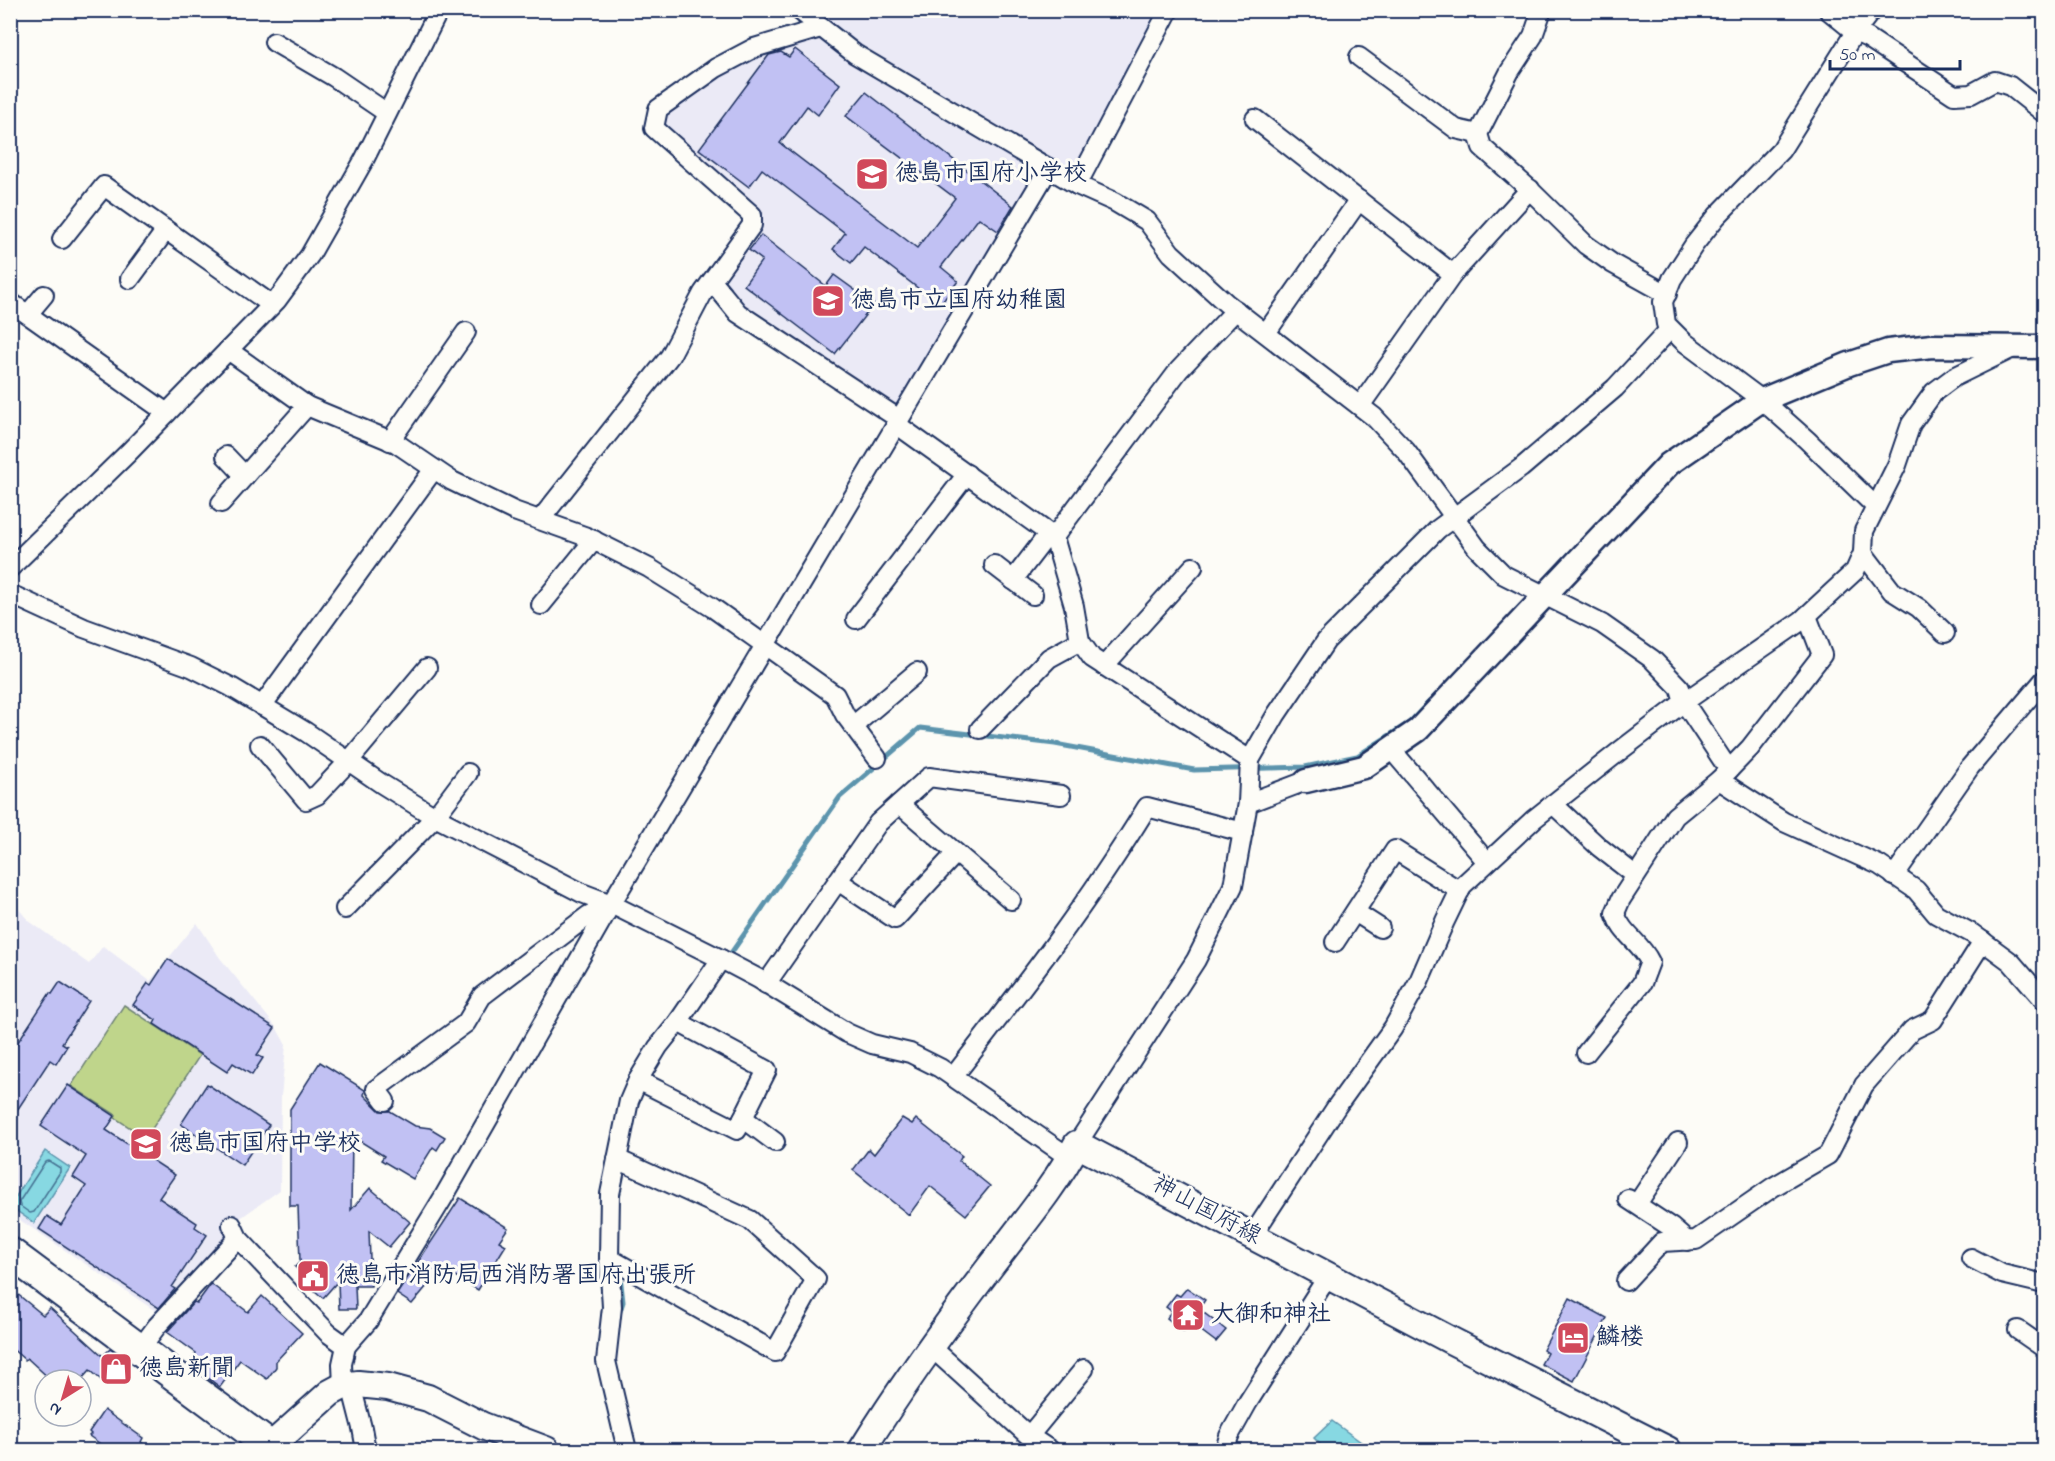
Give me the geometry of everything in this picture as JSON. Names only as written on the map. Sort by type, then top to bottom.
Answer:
[{"type":"highway","points":[[10,1253],[272,1449]]},
{"type":"main road","name":"神山国府線","points":[[1073,1151],[1252,1236],[1640,1444],[1668,1450]]},
{"type":"main road","points":[[862,1450],[930,1346],[1073,1151]]},
{"type":"main road","points":[[272,1449],[330,1393],[347,1385],[388,1386],[428,1398],[483,1426],[546,1450]]},
{"type":"street","points":[[10,568],[167,413],[272,305],[310,255],[364,160],[439,10]]},
{"type":"street","points":[[799,10],[855,54],[1077,185],[1115,202],[1147,221],[1171,253],[1236,310],[1374,417],[1406,451],[1477,549],[1504,575],[1602,624],[1652,659],[1680,688],[1684,702],[1724,775],[1784,822],[1879,866],[1916,890],[1936,914],[1983,941],[2011,962],[2044,1000]]},
{"type":"street","points":[[1077,185],[1169,10]]},
{"type":"street","points":[[1542,10],[1533,36],[1510,71],[1478,134],[1482,147],[1530,189],[1586,245],[1613,264],[1667,294]]},
{"type":"street","points":[[1828,10],[1855,32],[1868,38],[1954,95],[1971,94],[1995,81],[2010,86],[2044,113]]},
{"type":"street","points":[[1872,10],[1855,32],[1781,150],[1717,216],[1672,279],[1663,302],[1666,324],[1683,341],[1762,400],[1875,506]]},
{"type":"street","points":[[540,520],[670,356],[703,293],[752,225],[752,215],[654,128],[658,109],[716,68],[754,48],[821,28]]},
{"type":"street","points":[[274,42],[334,77],[387,113]]},
{"type":"street","points":[[1359,57],[1456,129],[1478,134]]},
{"type":"street","points":[[1255,119],[1452,274]]},
{"type":"street","points":[[366,1450],[362,1428],[342,1364],[346,1346],[368,1321],[443,1198],[611,904],[1048,168]]},
{"type":"street","points":[[62,239],[104,186],[272,305]]},
{"type":"street","points":[[1360,406],[1452,274],[1530,189]]},
{"type":"street","points":[[1266,333],[1359,201]]},
{"type":"street","points":[[130,279],[166,230]]},
{"type":"street","points":[[712,281],[738,313],[897,421],[1054,537],[1074,606],[1080,641],[1092,658],[1250,764]]},
{"type":"street","points":[[28,314],[44,295]]},
{"type":"street","points":[[10,302],[92,348],[167,413]]},
{"type":"street","points":[[1013,580],[1042,541],[1054,537],[1179,370],[1236,310]]},
{"type":"street","points":[[10,594],[84,628],[191,667],[231,687],[435,817],[582,893],[611,904],[720,959],[847,1033],[872,1044],[910,1053],[940,1068],[1073,1151],[1196,960],[1233,886],[1248,803],[1250,764],[1276,715],[1326,641],[1438,529],[1521,468],[1615,388],[1671,328]]},
{"type":"street","points":[[390,441],[466,332]]},
{"type":"street","points":[[1248,803],[1306,781],[1364,767],[1418,730],[1669,464],[1762,400],[1849,364],[1888,351],[1932,346],[2044,347]]},
{"type":"street","points":[[1252,1236],[1337,1106],[1393,1028],[1419,981],[1444,921],[1462,886],[1553,804],[1684,702],[1807,616],[1855,571],[1863,553],[1864,531],[1896,465],[1911,424],[1934,392],[1954,377],[2015,347]]},
{"type":"street","points":[[228,351],[307,406],[390,441],[452,481],[514,511],[594,540],[649,567],[713,608],[836,695],[845,715],[877,758]]},
{"type":"street","points":[[221,503],[307,406]]},
{"type":"street","points":[[226,456],[245,476]]},
{"type":"street","points":[[262,706],[434,469]]},
{"type":"street","points":[[856,619],[967,474]]},
{"type":"street","points":[[541,605],[594,540]]},
{"type":"street","points":[[1863,553],[1892,591],[1919,608],[1945,633]]},
{"type":"street","points":[[994,565],[1033,595]]},
{"type":"street","points":[[1104,666],[1193,567]]},
{"type":"street","points":[[1586,1053],[1642,984],[1650,962],[1644,950],[1619,926],[1615,914],[1635,875],[1675,816],[1724,775],[1750,748],[1822,655],[1807,616]]},
{"type":"street","points":[[980,729],[1049,658],[1080,641]]},
{"type":"street","points":[[260,745],[306,800],[317,795],[349,761],[427,668]]},
{"type":"street","points":[[853,726],[917,672]]},
{"type":"street","points":[[1894,876],[1970,767],[2044,680]]},
{"type":"street","points":[[1391,749],[1487,862]]},
{"type":"street","points":[[345,909],[435,817],[468,773]]},
{"type":"street","points":[[766,984],[878,823],[929,777],[1061,795]]},
{"type":"street","points":[[899,804],[1011,900]]},
{"type":"street","points":[[1553,804],[1599,847],[1635,875]]},
{"type":"street","points":[[952,1077],[1046,956],[1123,846],[1147,807],[1243,832]]},
{"type":"street","points":[[1335,942],[1395,850],[1460,891]]},
{"type":"street","points":[[838,881],[895,919],[956,853]]},
{"type":"street","points":[[385,1101],[376,1089],[466,1023],[482,996],[589,915],[611,904]]},
{"type":"street","points":[[1356,912],[1380,928]]},
{"type":"street","points":[[1626,1281],[1662,1242],[1696,1240],[1773,1187],[1828,1155],[1864,1085],[1912,1030],[1933,1020],[1983,941]]},
{"type":"street","points":[[627,1450],[606,1361],[612,1307],[609,1257],[610,1194],[629,1101],[638,1080],[658,1047],[678,1022],[720,959]]},
{"type":"street","points":[[638,1080],[737,1130],[767,1070],[678,1022]]},
{"type":"street","points":[[742,1118],[775,1142]]},
{"type":"street","points":[[1678,1142],[1633,1202],[1687,1241]]},
{"type":"street","points":[[609,1257],[775,1352],[816,1279],[750,1220],[617,1159]]},
{"type":"street","points":[[139,1350],[235,1232],[328,1333],[346,1346]]},
{"type":"street","points":[[1971,1258],[2002,1274],[2044,1284]]},
{"type":"street","points":[[1225,1450],[1229,1436],[1248,1402],[1328,1276]]},
{"type":"street","points":[[2018,1329],[2044,1346]]},
{"type":"street","points":[[930,1346],[1029,1436],[1050,1450]]},
{"type":"street","points":[[1029,1436],[1084,1369]]},
{"type":"shaded area","points":[[821,10],[1163,11],[1074,176],[874,62],[818,19]]},
{"type":"shaded area","name":"徳島市国府小学校","points":[[824,36],[1032,165],[1033,183],[898,407],[884,407],[745,312],[728,291],[726,275],[759,228],[663,128],[664,119],[670,110],[725,67],[765,49]]},
{"type":"shaded area","name":"徳島市国府中学校","points":[[10,899],[29,921],[89,964],[103,946],[150,981],[197,923],[220,958],[276,1027],[286,1045],[281,1097],[280,1190],[239,1219],[160,1314],[11,1214]]},
{"type":"green space","points":[[124,1005],[200,1055],[146,1138],[115,1118],[116,1115],[71,1086]]},
{"type":"water","points":[[45,1151],[70,1168],[34,1223],[11,1207],[11,1204]]},
{"type":"water","points":[[1332,1421],[1361,1442],[1358,1450],[1326,1450],[1314,1438]]},
{"type":"building","points":[[795,49],[840,84],[818,115],[807,106],[780,143],[917,248],[955,198],[846,116],[866,92],[1013,206],[998,231],[979,218],[941,267],[958,281],[940,305],[864,247],[851,263],[833,249],[845,233],[762,169],[749,187],[699,149],[769,55],[781,52],[789,57]]},
{"type":"building","points":[[761,235],[826,286],[834,275],[874,304],[835,354],[744,285],[762,260],[749,250]]},
{"type":"building","points":[[168,959],[275,1028],[257,1055],[263,1058],[252,1075],[233,1063],[227,1072],[154,1024],[156,1020],[133,1005],[148,983],[151,985]]},
{"type":"building","points":[[60,982],[89,1001],[62,1043],[67,1046],[56,1064],[50,1060],[10,1121],[10,1054],[50,993],[52,994]]},
{"type":"building","points":[[320,1062],[365,1090],[364,1095],[380,1111],[390,1111],[415,1126],[430,1128],[445,1137],[437,1150],[433,1147],[413,1179],[381,1160],[384,1156],[352,1136],[351,1210],[370,1188],[410,1222],[389,1247],[369,1231],[371,1286],[355,1286],[356,1309],[339,1309],[338,1281],[323,1298],[306,1283],[309,1280],[295,1267],[300,1262],[298,1206],[290,1206],[290,1109]]},
{"type":"building","points":[[207,1084],[269,1125],[242,1165],[181,1124]]},
{"type":"building","points":[[68,1085],[115,1116],[106,1130],[175,1175],[159,1198],[197,1223],[195,1227],[207,1235],[172,1287],[175,1289],[159,1308],[39,1229],[47,1216],[61,1225],[86,1186],[73,1177],[86,1156],[41,1126]]},
{"type":"building","points":[[902,1118],[912,1124],[916,1119],[962,1156],[959,1161],[990,1186],[966,1215],[930,1186],[909,1215],[853,1170],[869,1149],[874,1154]]},
{"type":"building","points":[[460,1198],[508,1228],[499,1241],[506,1245],[478,1290],[442,1268],[412,1304],[397,1294]]},
{"type":"building","points":[[211,1284],[248,1312],[262,1296],[302,1333],[276,1361],[276,1367],[267,1379],[240,1360],[220,1387],[189,1364],[196,1353],[167,1332],[194,1302],[197,1303]]},
{"type":"building","points":[[10,1288],[43,1315],[50,1308],[103,1356],[110,1349],[129,1363],[108,1386],[93,1373],[93,1368],[38,1368],[10,1347]]},
{"type":"building","name":"大御和神社","points":[[1187,1288],[1205,1300],[1199,1309],[1226,1330],[1216,1342],[1196,1327],[1193,1331],[1188,1327],[1184,1332],[1167,1318],[1171,1311],[1166,1307],[1176,1294],[1180,1296]]},
{"type":"building","name":"鱗楼","points":[[1570,1298],[1607,1318],[1574,1381],[1541,1364],[1547,1353],[1543,1350]]},
{"type":"building","points":[[104,1410],[143,1438],[141,1442],[152,1450],[109,1450],[89,1436]]},
{"type":"waterway","points":[[729,956],[840,797],[920,728],[1055,744],[1194,770],[1305,767],[1357,756],[1410,722],[1429,702]]},
{"type":"waterway","points":[[618,1317],[623,1302],[620,1275]]},
{"type":"place","name":"徳島市国府小学校","points":[[872,174]]},
{"type":"place","name":"徳島市立国府幼稚園","points":[[828,301]]},
{"type":"place","name":"徳島市国府中学校","points":[[146,1144]]},
{"type":"place","name":"徳島市消防局西消防署国府出張所","points":[[313,1276]]},
{"type":"place","name":"大御和神社","points":[[1188,1315]]},
{"type":"place","name":"鱗楼","points":[[1573,1338]]},
{"type":"place","name":"徳島新聞","points":[[116,1369]]}]
